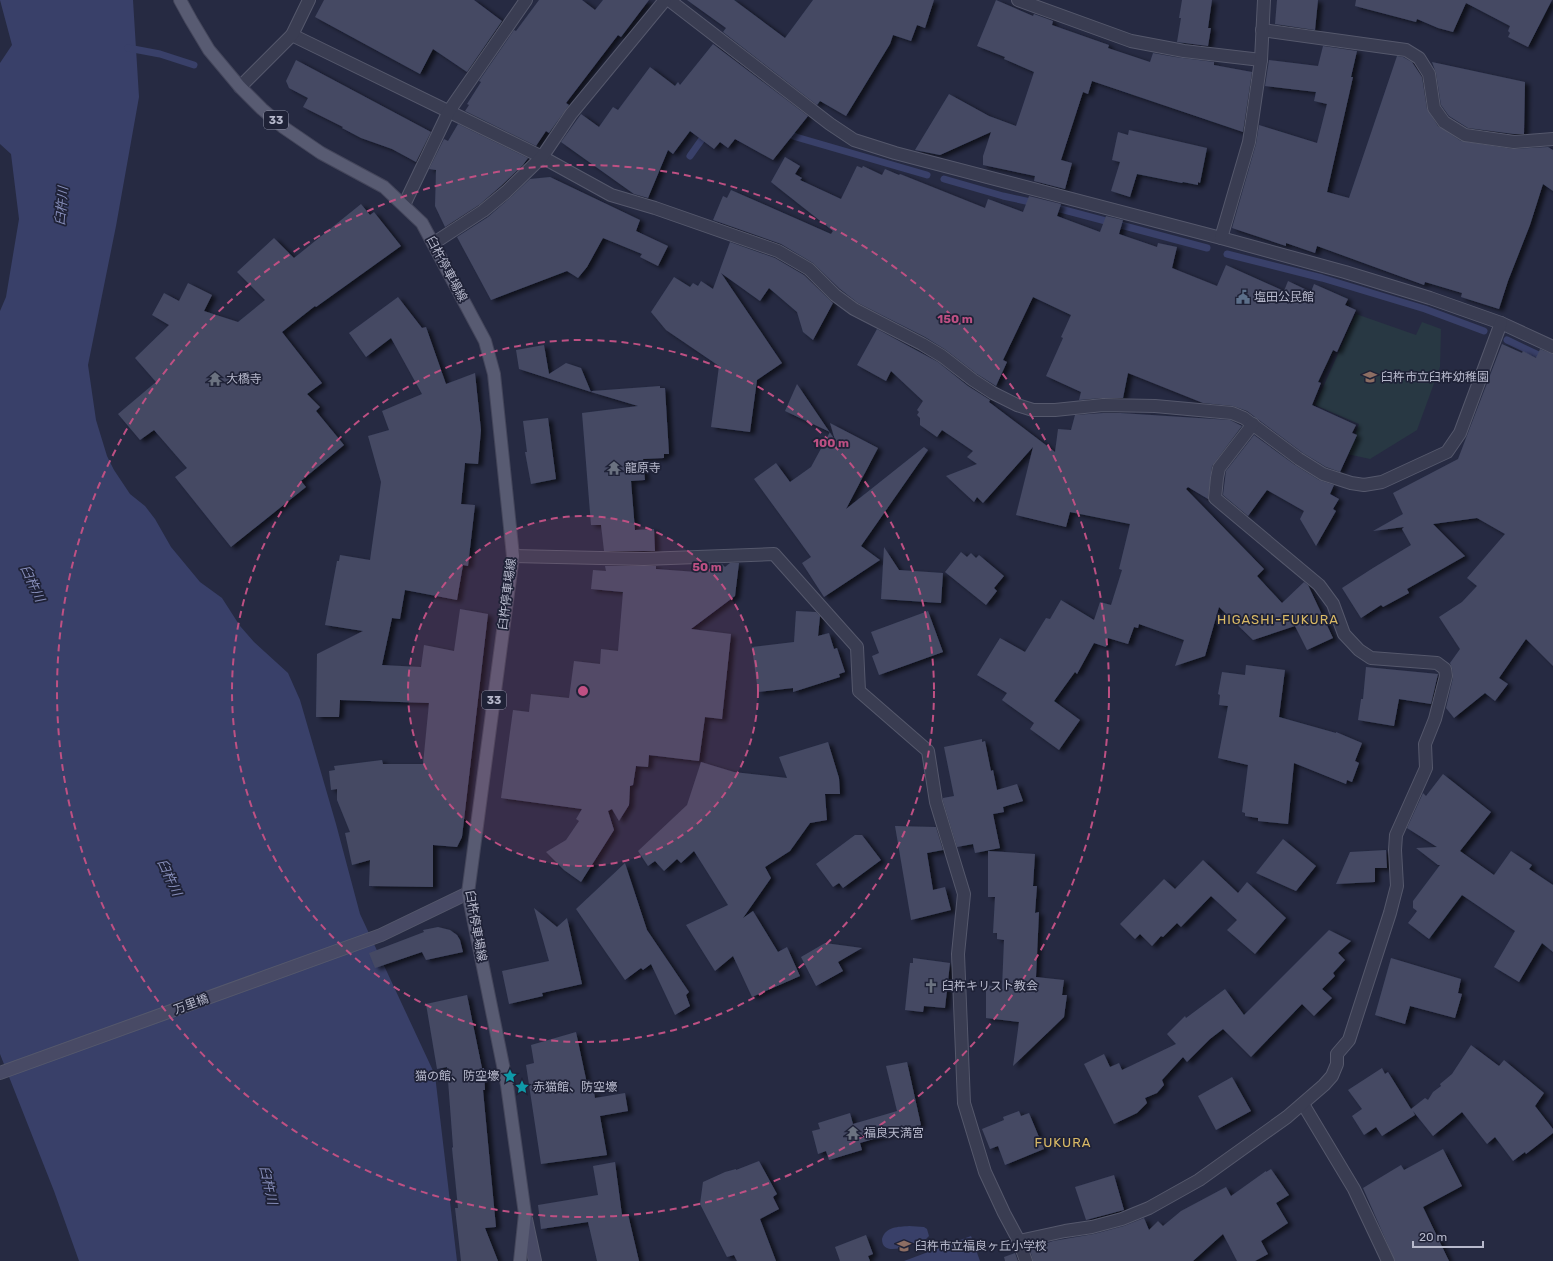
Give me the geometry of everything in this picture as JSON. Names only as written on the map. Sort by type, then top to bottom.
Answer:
[{"type":"main road","name":"臼杵停車場線","points":[[180,0],[209,50],[240,87],[262,109],[283,127],[321,153],[384,187],[422,223],[485,341],[494,374],[513,556],[468,893],[507,1085],[524,1214],[520,1261]]},
{"type":"street","points":[[240,87],[292,35],[309,0]]},
{"type":"street","points":[[404,205],[449,111],[526,0]]},
{"type":"street","points":[[434,244],[483,211],[506,192],[542,157],[571,114],[665,0]]},
{"type":"street","points":[[669,0],[830,124],[854,140],[895,153],[1221,238],[1352,274],[1430,298],[1501,323],[1553,347]]},
{"type":"street","points":[[1018,0],[1131,41],[1184,51],[1261,60]]},
{"type":"street","points":[[1221,238],[1249,142],[1261,60],[1264,0]]},
{"type":"street","points":[[1262,30],[1406,50],[1419,58],[1429,74],[1434,108],[1444,122],[1465,135],[1514,142],[1553,139]]},
{"type":"street","points":[[292,35],[542,157],[611,196],[655,208],[778,251],[810,270],[835,295],[854,309],[942,356],[973,380],[993,393],[1017,405],[1033,410],[1056,410],[1104,405],[1155,406],[1232,413],[1253,424],[1299,459],[1323,474],[1351,483],[1364,485],[1382,482],[1447,452],[1460,433],[1501,323]]},
{"type":"street","points":[[1019,1241],[1092,1227],[1122,1219],[1149,1208],[1199,1180],[1282,1121],[1324,1086],[1332,1076],[1337,1064],[1337,1054],[1349,1040],[1390,913],[1397,886],[1395,850],[1396,835],[1426,768],[1425,744],[1435,719],[1446,676],[1445,669],[1437,663],[1371,658],[1364,655],[1344,634],[1333,604],[1319,585],[1215,498],[1219,468],[1253,424]]},
{"type":"street","points":[[513,556],[644,559],[774,554],[857,647],[859,691],[928,751],[936,802],[964,894],[958,954],[964,1103],[985,1172],[1004,1214],[1019,1241],[1026,1261]]},
{"type":"street","name":"万里橋","points":[[0,1073],[381,935],[468,893]]},
{"type":"street","points":[[1303,1104],[1354,1189],[1388,1261]]},
{"type":"street","points":[[524,1214],[535,1261]]},
{"type":"shaded area","points":[[1356,314],[1416,335],[1422,322],[1441,329],[1440,367],[1417,430],[1370,459],[1347,454],[1359,424],[1315,405]]},
{"type":"water","name":"臼杵川","points":[[0,0],[133,0],[139,97],[116,226],[88,365],[96,420],[107,456],[114,470],[130,494],[145,506],[155,519],[171,547],[200,582],[222,598],[240,626],[254,642],[288,673],[300,700],[360,914],[435,1075],[457,1261],[79,1261],[54,1191],[0,1054],[0,311],[6,297],[19,219],[11,154],[0,144],[0,63],[12,45]]},
{"type":"water","points":[[909,1226],[924,1227],[927,1229],[929,1236],[926,1239],[900,1248],[887,1248],[883,1245],[882,1239],[889,1229]]},
{"type":"water","points":[[971,1236],[980,1261],[904,1261]]},
{"type":"building","points":[[324,0],[474,0],[502,21],[467,72],[433,49],[420,74],[315,17]]},
{"type":"building","points":[[539,0],[582,0],[595,10],[603,0],[649,0],[621,37],[618,35],[566,103],[569,105],[549,133],[546,131],[536,146],[465,111],[469,105],[467,104],[481,82],[479,81],[514,30],[516,31]]},
{"type":"building","points":[[687,0],[734,0],[785,38],[813,0],[934,0],[925,28],[917,25],[911,41],[893,35],[890,44],[846,116],[820,101],[817,105],[723,32],[726,28]]},
{"type":"building","points":[[996,0],[1033,16],[1034,14],[1053,21],[1052,25],[1109,45],[1108,48],[1150,62],[1153,53],[1214,62],[1214,65],[1252,72],[1243,132],[1092,81],[1088,94],[1083,92],[1061,160],[1072,163],[1065,189],[1034,181],[1035,176],[983,165],[983,156],[991,132],[940,155],[915,150],[949,94],[989,116],[1016,126],[1034,72],[1004,59],[1005,57],[977,46]]},
{"type":"building","points":[[1182,0],[1212,0],[1208,28],[1211,28],[1208,46],[1177,42]]},
{"type":"building","points":[[1277,0],[1318,0],[1315,30],[1275,24]]},
{"type":"building","points":[[1356,0],[1552,0],[1528,47],[1508,37],[1510,33],[1508,31],[1510,26],[1466,3],[1453,32],[1438,28],[1417,19],[1416,22],[1355,6]]},
{"type":"building","points":[[713,44],[808,116],[773,160],[735,139],[728,148],[720,142],[714,149],[690,131],[673,154],[668,150],[648,198],[634,194],[561,142],[581,114],[599,127],[613,107],[618,110],[650,67],[675,86],[678,82],[680,85]]},
{"type":"building","points":[[1323,46],[1357,51],[1351,77],[1353,77],[1327,192],[1349,198],[1397,56],[1403,57],[1412,62],[1422,77],[1427,109],[1438,126],[1461,141],[1513,149],[1548,147],[1553,150],[1553,191],[1543,184],[1530,225],[1508,281],[1499,309],[1461,297],[1462,293],[1425,282],[1424,285],[1317,246],[1315,253],[1286,243],[1286,246],[1232,228],[1256,144],[1259,125],[1317,143],[1327,104],[1314,101],[1316,92],[1265,86],[1269,60],[1318,66]]},
{"type":"building","points":[[296,60],[431,132],[416,162],[392,149],[361,138],[342,128],[343,127],[303,107],[308,98],[289,88],[286,81]]},
{"type":"building","points":[[1432,62],[1525,82],[1524,134],[1468,128],[1449,116],[1441,105],[1436,73]]},
{"type":"building","points":[[458,124],[528,158],[523,165],[479,205],[445,227],[435,206],[436,170],[429,169],[444,139],[448,141]]},
{"type":"building","points":[[1129,130],[1207,148],[1200,183],[1198,182],[1198,185],[1182,183],[1137,174],[1130,197],[1111,191],[1120,162],[1112,160],[1118,132],[1128,135]]},
{"type":"building","points":[[785,157],[800,166],[795,174],[802,178],[800,180],[841,199],[857,166],[862,168],[863,166],[882,175],[885,169],[985,208],[988,199],[1023,212],[1029,196],[1061,204],[1057,216],[1100,232],[1106,216],[1123,220],[1119,234],[1157,247],[1158,243],[1177,247],[1172,268],[1217,286],[1226,265],[1284,291],[1288,281],[1311,292],[1314,284],[1348,299],[1345,305],[1356,310],[1337,352],[1333,350],[1318,382],[1321,383],[1312,405],[1356,425],[1352,433],[1357,435],[1340,472],[1326,467],[1303,453],[1247,411],[1233,406],[1203,403],[1128,373],[1123,398],[1079,400],[1081,392],[1046,376],[1063,338],[1061,337],[1071,315],[1033,297],[1003,360],[1007,362],[996,386],[977,374],[946,350],[925,337],[858,303],[840,289],[813,263],[781,244],[713,220],[723,196],[727,198],[731,190],[831,234],[833,231],[771,182]]},
{"type":"building","points":[[550,177],[640,220],[636,231],[668,246],[658,266],[640,257],[642,254],[603,238],[587,267],[578,278],[567,271],[491,300],[457,237],[488,217],[530,179]]},
{"type":"building","points":[[361,204],[370,215],[374,212],[401,246],[316,307],[315,306],[282,332],[322,383],[307,394],[320,407],[316,411],[344,445],[301,481],[306,487],[231,547],[175,477],[187,468],[154,430],[140,440],[118,414],[156,382],[135,358],[169,325],[152,315],[164,293],[179,301],[188,283],[212,295],[204,311],[238,322],[265,300],[237,272],[274,238],[294,258]]},
{"type":"building","points":[[730,242],[775,258],[804,275],[833,303],[813,340],[803,332],[797,312],[769,288],[760,301],[721,273],[782,363],[757,380],[750,432],[711,427],[719,366],[666,330],[651,312],[674,277],[690,287],[693,283],[698,286],[701,281],[713,289]]},
{"type":"building","points":[[398,297],[422,328],[426,327],[446,384],[475,373],[481,430],[478,464],[465,463],[461,504],[475,505],[468,566],[463,565],[457,600],[405,590],[400,619],[392,618],[382,665],[421,667],[424,645],[454,651],[460,609],[488,614],[462,837],[457,847],[433,845],[433,887],[369,886],[370,860],[352,865],[345,833],[350,832],[337,800],[337,789],[331,790],[329,771],[335,770],[334,766],[382,760],[383,764],[423,764],[429,703],[340,700],[339,717],[316,717],[317,654],[363,631],[325,625],[337,561],[339,561],[340,555],[370,560],[381,482],[368,436],[389,430],[382,411],[422,394],[391,338],[366,357],[349,333]]},
{"type":"building","points":[[877,329],[938,362],[968,386],[990,400],[989,402],[1055,452],[1058,429],[1071,430],[1075,415],[1120,413],[1230,420],[1242,426],[1212,466],[1208,499],[1188,487],[1186,489],[1264,569],[1257,576],[1282,603],[1304,582],[1308,585],[1333,638],[1307,650],[1295,626],[1253,640],[1219,607],[1205,656],[1175,666],[1184,640],[1139,624],[1138,628],[1134,627],[1128,644],[1108,638],[1106,647],[1094,643],[1077,674],[1075,672],[1054,701],[1080,720],[1059,750],[1030,729],[1034,723],[1002,700],[1007,693],[977,675],[1000,638],[1025,652],[1046,618],[1050,619],[1061,600],[1094,620],[1100,602],[1111,605],[1122,570],[1119,569],[1130,524],[1070,512],[1066,527],[1016,515],[1033,447],[983,503],[977,497],[974,502],[946,476],[977,464],[967,457],[973,451],[942,430],[937,437],[920,425],[920,418],[917,415],[919,412],[917,410],[923,401],[891,371],[886,381],[857,365]]},
{"type":"building","points":[[1502,344],[1522,353],[1523,351],[1536,358],[1540,349],[1553,354],[1553,666],[1526,639],[1499,678],[1508,684],[1495,701],[1485,693],[1454,718],[1446,708],[1453,678],[1450,663],[1460,649],[1439,617],[1462,602],[1477,586],[1467,578],[1505,534],[1477,518],[1433,524],[1465,556],[1407,589],[1409,593],[1383,607],[1381,605],[1361,618],[1342,588],[1411,545],[1402,529],[1404,527],[1373,531],[1403,514],[1393,493],[1458,459]]},
{"type":"building","points":[[544,345],[549,374],[566,363],[581,368],[591,392],[519,369],[516,350]]},
{"type":"building","points":[[797,384],[829,432],[785,411]]},
{"type":"building","name":"龍原寺","points":[[660,386],[660,388],[665,388],[669,454],[664,454],[664,458],[643,459],[645,480],[631,481],[635,530],[654,529],[655,551],[604,551],[601,525],[591,525],[582,413],[638,406],[591,392],[592,391]]},
{"type":"building","points":[[548,418],[556,479],[531,484],[525,452],[527,452],[523,421]]},
{"type":"building","points":[[830,423],[878,448],[846,509],[924,447],[928,450],[861,546],[880,560],[824,597],[802,563],[811,557],[754,479],[776,463],[790,482],[811,467],[830,432],[835,440]]},
{"type":"building","points":[[1254,435],[1295,465],[1319,480],[1334,485],[1330,494],[1339,499],[1333,509],[1336,511],[1316,546],[1300,519],[1304,511],[1267,490],[1248,516],[1223,495],[1226,471]]},
{"type":"building","points":[[884,547],[899,570],[943,573],[941,603],[881,599]]},
{"type":"building","points":[[961,552],[967,557],[971,553],[976,558],[979,555],[1004,576],[994,588],[997,591],[986,605],[945,572]]},
{"type":"building","points":[[730,563],[739,563],[735,596],[691,629],[731,634],[722,719],[705,717],[699,761],[649,755],[648,767],[636,766],[633,785],[630,786],[629,805],[619,821],[612,809],[608,811],[614,830],[581,882],[564,870],[546,852],[566,840],[579,821],[576,819],[582,809],[501,798],[513,710],[529,712],[531,694],[569,698],[574,661],[600,664],[601,649],[618,651],[623,592],[591,589],[593,570],[606,571],[605,566],[656,566],[656,569],[697,572],[707,564],[714,564],[716,567],[722,564],[725,567]]},
{"type":"building","points":[[796,611],[816,612],[820,616],[818,636],[829,633],[834,649],[837,648],[845,672],[839,674],[840,677],[793,692],[793,688],[758,692],[752,647],[794,642]]},
{"type":"building","points":[[928,611],[943,652],[879,675],[872,656],[879,653],[871,632]]},
{"type":"building","points":[[1246,665],[1285,670],[1279,717],[1336,732],[1362,743],[1355,761],[1359,763],[1352,782],[1347,780],[1346,784],[1294,763],[1288,824],[1258,821],[1258,818],[1245,816],[1245,813],[1242,812],[1248,765],[1218,758],[1228,706],[1219,705],[1220,695],[1218,694],[1222,672],[1245,675]]},
{"type":"building","points":[[1366,667],[1438,674],[1431,704],[1399,699],[1394,726],[1358,720],[1361,699],[1363,699]]},
{"type":"building","points":[[982,739],[982,742],[985,741],[991,771],[993,770],[997,790],[1017,784],[1023,801],[1003,807],[1004,812],[993,814],[1000,848],[975,853],[973,844],[957,847],[943,801],[943,798],[954,796],[944,747]]},
{"type":"building","points":[[828,742],[839,778],[840,794],[825,794],[827,820],[810,823],[790,851],[765,867],[771,878],[743,918],[753,911],[778,952],[787,947],[800,976],[752,997],[733,956],[715,971],[686,925],[728,905],[694,851],[681,863],[677,859],[664,871],[655,861],[648,866],[638,851],[687,805],[701,762],[734,772],[787,778],[779,757]]},
{"type":"building","points":[[1443,774],[1491,812],[1460,851],[1494,875],[1511,851],[1532,865],[1529,869],[1553,885],[1553,952],[1542,943],[1519,982],[1494,967],[1515,931],[1462,895],[1429,939],[1408,923],[1417,911],[1413,908],[1413,901],[1440,865],[1416,848],[1437,847],[1407,828],[1423,793],[1426,796]]},
{"type":"building","points":[[895,826],[936,827],[943,850],[927,853],[933,890],[945,887],[951,910],[911,920]]},
{"type":"building","points":[[855,835],[862,835],[881,860],[843,888],[839,883],[833,887],[816,864]]},
{"type":"building","points":[[1283,839],[1316,866],[1296,891],[1256,873]]},
{"type":"building","points":[[1386,850],[1387,868],[1375,868],[1375,882],[1336,884],[1350,852]]},
{"type":"building","points":[[988,851],[1035,854],[1033,886],[1037,886],[1035,913],[1039,912],[1036,977],[1064,980],[1062,995],[1067,995],[1064,1017],[1013,1066],[1019,1022],[986,1018],[986,985],[1002,988],[1004,940],[997,939],[997,933],[993,933],[995,897],[988,897]]},
{"type":"building","points":[[1203,860],[1238,893],[1247,882],[1286,918],[1255,954],[1227,930],[1237,920],[1211,896],[1181,927],[1177,923],[1163,937],[1161,936],[1152,946],[1140,934],[1135,939],[1120,924],[1164,879],[1175,889]]},
{"type":"building","points":[[625,863],[647,930],[689,992],[686,995],[690,1006],[675,1015],[651,964],[643,970],[641,968],[625,980],[576,909]]},
{"type":"building","points":[[534,908],[557,927],[567,918],[582,984],[542,993],[543,996],[509,1004],[502,971],[549,961]]},
{"type":"building","points":[[438,927],[450,930],[457,935],[463,952],[426,960],[422,952],[375,968],[369,953],[424,932],[423,930]]},
{"type":"building","points":[[1329,930],[1351,941],[1338,953],[1345,960],[1333,973],[1335,976],[1322,989],[1332,998],[1314,1016],[1302,1004],[1251,1057],[1223,1029],[1210,1039],[1187,1062],[1183,1057],[1162,1080],[1164,1085],[1157,1093],[1145,1098],[1147,1103],[1137,1113],[1114,1124],[1084,1064],[1104,1054],[1110,1067],[1119,1063],[1122,1070],[1176,1044],[1167,1034],[1185,1016],[1186,1018],[1225,989],[1244,1015]]},
{"type":"building","points":[[825,943],[862,948],[838,962],[843,971],[816,986],[801,957]]},
{"type":"building","name":"臼杵キリスト教会","points":[[913,958],[950,963],[945,1008],[924,1006],[923,1012],[905,1010],[910,963],[913,963]]},
{"type":"building","points":[[1391,958],[1461,979],[1458,993],[1462,994],[1455,1018],[1410,1006],[1405,1024],[1375,1015]]},
{"type":"building","points":[[467,995],[482,1068],[484,1068],[485,1090],[483,1090],[496,1227],[485,1228],[498,1261],[461,1261],[455,1208],[458,1208],[452,1148],[447,1067],[437,1069],[426,1004]]},
{"type":"building","points":[[576,1032],[589,1093],[594,1092],[595,1098],[625,1093],[628,1111],[600,1116],[607,1155],[541,1164],[526,1065],[534,1063],[531,1045]]},
{"type":"building","points":[[1471,1045],[1499,1066],[1504,1060],[1544,1093],[1535,1106],[1553,1129],[1553,1133],[1526,1154],[1525,1152],[1513,1161],[1495,1137],[1487,1144],[1462,1112],[1433,1136],[1413,1111],[1415,1115],[1382,1136],[1376,1127],[1364,1135],[1352,1116],[1362,1109],[1348,1090],[1382,1068],[1385,1074],[1388,1072],[1411,1109],[1425,1098],[1428,1100],[1433,1092],[1441,1086],[1440,1084],[1452,1074]]},
{"type":"building","name":"福良天満宮","points":[[907,1062],[921,1125],[860,1143],[862,1150],[829,1160],[826,1151],[818,1154],[812,1131],[820,1129],[818,1123],[850,1113],[853,1124],[897,1111],[886,1066]]},
{"type":"building","points":[[1232,1077],[1251,1111],[1216,1130],[1198,1096]]},
{"type":"building","points":[[1019,1111],[1021,1116],[1029,1113],[1044,1149],[1005,1165],[998,1146],[990,1149],[982,1129],[1004,1120],[1003,1117]]},
{"type":"building","points":[[1443,1149],[1462,1186],[1423,1207],[1449,1261],[1395,1261],[1363,1188],[1401,1165],[1404,1170]]},
{"type":"building","points":[[759,1161],[777,1194],[773,1197],[779,1209],[760,1219],[776,1261],[737,1261],[734,1255],[727,1257],[700,1204],[703,1182],[725,1172],[736,1170]]},
{"type":"building","points":[[615,1162],[622,1215],[628,1214],[639,1261],[597,1261],[588,1222],[541,1229],[538,1205],[598,1195],[593,1166]]},
{"type":"building","points":[[1271,1169],[1289,1195],[1276,1203],[1288,1223],[1261,1241],[1268,1254],[1255,1261],[1237,1261],[1223,1234],[1193,1261],[1033,1261],[1030,1249],[1053,1241],[1094,1234],[1124,1226],[1144,1218],[1149,1230],[1158,1221],[1163,1226],[1181,1211],[1226,1187],[1231,1196]]},
{"type":"building","points":[[1114,1175],[1124,1210],[1086,1220],[1075,1187]]},
{"type":"building","points":[[866,1235],[873,1254],[868,1256],[870,1261],[840,1261],[835,1247]]},
{"type":"building","points":[[1015,1253],[1018,1261],[1005,1261],[1004,1257]]},
{"type":"waterway","points":[[128,48],[160,54],[194,65]]},
{"type":"waterway","points":[[690,156],[707,132]]},
{"type":"waterway","points":[[785,132],[796,137],[927,175]]},
{"type":"waterway","points":[[944,179],[1003,196],[1035,203]]},
{"type":"waterway","points":[[1053,207],[1207,248]]},
{"type":"waterway","points":[[1227,254],[1322,278],[1425,309],[1484,331]]},
{"type":"waterway","points":[[1507,340],[1553,362]]},
{"type":"place","name":"塩田公民館","points":[[1243,297]]},
{"type":"place","name":"臼杵市立臼杵幼稚園","points":[[1370,377]]},
{"type":"place","name":"大橋寺","points":[[215,379]]},
{"type":"place","name":"龍原寺","points":[[614,468]]},
{"type":"place","name":"臼杵キリスト教会","points":[[931,986]]},
{"type":"place","name":"猫の館、防空壕","points":[[510,1076]]},
{"type":"place","name":"赤猫館、防空壕","points":[[522,1087]]},
{"type":"place","name":"福良天満宮","points":[[853,1133]]},
{"type":"place","name":"臼杵市立福良ヶ丘小学校","points":[[904,1246]]},
{"type":"district","name":"HIGASHI-FUKURA","points":[[1278,619]]},
{"type":"district","name":"FUKURA","points":[[1063,1142]]}]
